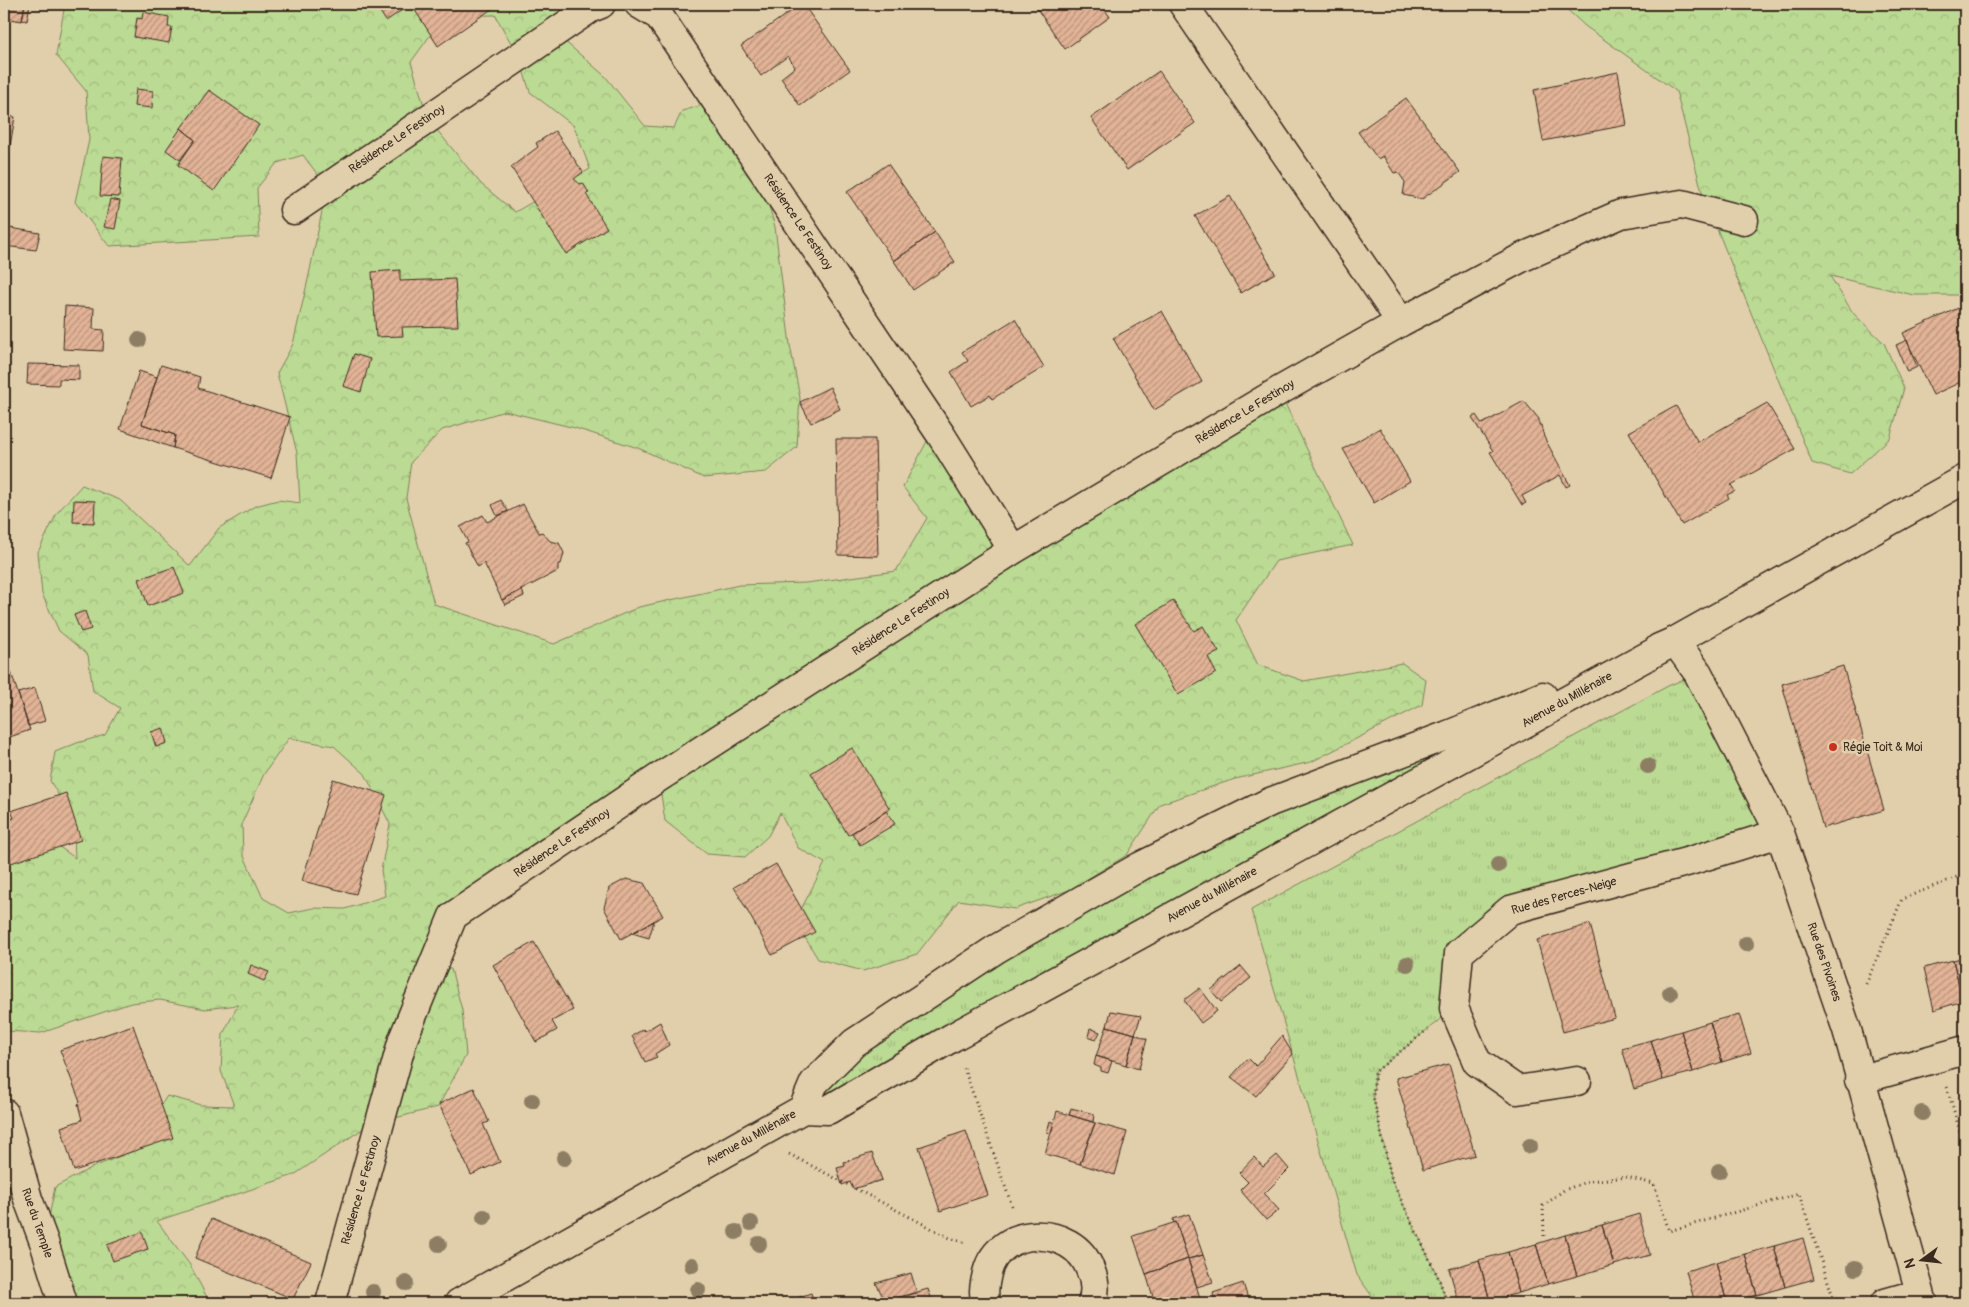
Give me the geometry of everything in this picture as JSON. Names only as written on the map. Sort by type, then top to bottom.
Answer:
[{"type":"street","name":"Résidence Le Festinoy","points":[[294,210],[591,8],[601,4]]},
{"type":"street","name":"Résidence Le Festinoy","points":[[639,4],[659,16],[665,24],[935,426],[1013,550]]},
{"type":"street","points":[[1183,4],[1401,322]]},
{"type":"street","name":"Résidence Le Festinoy","points":[[330,1303],[403,1039],[453,916],[658,778],[1013,550],[1279,391],[1401,322],[1523,257],[1621,214],[1682,204],[1744,220]]},
{"type":"street","name":"Avenue du Millénaire","points":[[458,1303],[803,1109],[828,1110],[953,1037],[1675,641],[1965,478]]},
{"type":"street","points":[[803,1109],[814,1084],[854,1043],[996,949],[1141,866],[1270,802],[1448,735],[1675,641]]},
{"type":"street","name":"Rue des Pivoines","points":[[1675,641],[1698,673],[1780,833],[1847,1030],[1859,1080],[1922,1298]]},
{"type":"street","name":"Rue des Perces-Neige","points":[[1577,1081],[1517,1090],[1477,1062],[1454,1008],[1459,953],[1510,910],[1690,861],[1780,833]]},
{"type":"street","points":[[1859,1080],[1965,1050]]},
{"type":"street","name":"Rue du Temple","points":[[4,1113],[28,1199],[63,1303]]},
{"type":"street","points":[[986,1303],[984,1285],[989,1266],[996,1254],[1011,1242],[1038,1234],[1066,1241],[1087,1262],[1093,1277],[1095,1296],[1092,1303]]},
{"type":"street","points":[[1885,1303],[1922,1298]]},
{"type":"path","points":[[1847,1030],[1902,898],[1957,878],[1965,877]]},
{"type":"path","points":[[1447,1303],[1439,1279],[1392,1181],[1373,1096],[1375,1072],[1454,1008]]},
{"type":"path","points":[[953,1037],[1023,1238]]},
{"type":"path","points":[[1935,1058],[1944,1076],[1965,1149]]},
{"type":"path","points":[[755,1136],[950,1238],[996,1254]]},
{"type":"path","points":[[1544,1236],[1544,1206],[1564,1190],[1589,1181],[1627,1177],[1654,1184],[1669,1231],[1799,1194],[1835,1303]]},
{"type":"green space","points":[[65,4],[601,4],[555,33],[605,76],[645,126],[674,128],[682,111],[717,101],[756,160],[775,227],[790,345],[800,398],[797,447],[766,472],[704,478],[638,448],[575,428],[505,411],[442,430],[411,462],[406,498],[434,604],[554,644],[639,607],[739,585],[806,583],[896,571],[927,518],[903,487],[935,426],[1013,550],[1279,391],[1353,545],[1276,561],[1236,620],[1258,665],[1304,681],[1402,663],[1426,680],[1422,705],[1311,762],[1235,779],[1160,804],[1127,855],[1069,890],[1015,909],[959,900],[917,954],[863,971],[818,959],[795,921],[825,863],[798,848],[780,813],[768,836],[745,857],[707,854],[665,821],[659,781],[453,916],[433,965],[412,962],[451,969],[462,1010],[466,1055],[438,1107],[395,1118],[382,1116],[294,1175],[157,1221],[190,1265],[210,1303],[63,1303],[44,1242],[55,1187],[91,1168],[128,1153],[167,1096],[201,1105],[234,1106],[221,1071],[223,1034],[238,1005],[205,1009],[160,1000],[131,1003],[41,1033],[4,1031],[4,819],[9,827],[44,836],[75,858],[73,819],[50,781],[55,752],[105,735],[120,708],[93,691],[88,655],[59,631],[42,594],[38,552],[57,513],[82,485],[120,500],[190,566],[219,528],[255,506],[278,500],[300,503],[297,453],[277,373],[293,344],[327,187],[303,155],[277,163],[257,188],[259,237],[109,246],[75,202],[89,140],[86,91],[56,55]],"holes":[[[495,15],[519,57],[530,92],[574,126],[590,169],[515,212],[481,184],[428,119],[411,62],[444,16]],[[289,738],[334,746],[365,774],[390,824],[381,870],[385,896],[345,909],[313,908],[289,913],[263,898],[243,854],[242,823],[264,774]]]},
{"type":"green space","points":[[1561,4],[1965,4],[1965,295],[1914,295],[1830,276],[1853,313],[1884,343],[1904,388],[1890,438],[1850,474],[1812,463],[1702,192],[1676,91],[1585,26]]},
{"type":"green space","points":[[1675,641],[828,1110],[814,1083],[1141,866]]},
{"type":"green space","points":[[1698,673],[1780,833],[1510,910],[1459,953],[1454,1008],[1375,1072],[1373,1096],[1392,1181],[1439,1279],[1447,1303],[1377,1303],[1357,1275],[1251,910],[1668,686]]},
{"type":"building","points":[[4,4],[25,4],[22,21],[4,18]]},
{"type":"building","points":[[25,4],[30,4],[27,21],[22,20]]},
{"type":"building","points":[[375,4],[411,4],[386,21]]},
{"type":"building","points":[[411,4],[491,4],[493,8],[438,46]]},
{"type":"building","points":[[803,4],[850,70],[800,106],[781,78],[795,67],[788,56],[761,76],[741,46]]},
{"type":"building","points":[[1038,4],[1101,4],[1110,17],[1065,49],[1035,6]]},
{"type":"building","points":[[143,12],[169,17],[168,27],[172,27],[169,43],[134,37],[137,18],[142,19]]},
{"type":"building","points":[[1159,71],[1195,123],[1127,170],[1091,118]]},
{"type":"building","points":[[1618,72],[1627,125],[1543,141],[1534,90]]},
{"type":"building","points":[[4,77],[8,78],[4,108]]},
{"type":"building","points":[[136,89],[153,91],[152,108],[134,106]]},
{"type":"building","points":[[209,90],[259,125],[214,191],[178,165],[195,140],[181,128]]},
{"type":"building","points":[[1406,98],[1460,172],[1422,199],[1403,195],[1405,182],[1398,172],[1394,173],[1383,156],[1378,159],[1358,132]]},
{"type":"building","points":[[4,115],[15,117],[9,152],[4,152]]},
{"type":"building","points":[[181,128],[195,140],[180,160],[166,150]]},
{"type":"building","points":[[555,131],[583,172],[574,179],[580,184],[583,183],[589,193],[586,194],[607,228],[566,254],[511,167],[538,147],[536,143]]},
{"type":"building","points":[[103,156],[122,158],[119,197],[100,196]]},
{"type":"building","points":[[888,164],[935,232],[894,261],[847,192]]},
{"type":"building","points":[[1230,196],[1275,273],[1241,293],[1195,216]]},
{"type":"building","points":[[110,199],[120,201],[115,229],[104,227]]},
{"type":"building","points":[[4,227],[40,233],[36,250],[4,246]]},
{"type":"building","points":[[935,232],[955,262],[913,290],[894,261]]},
{"type":"building","points":[[400,270],[400,281],[455,279],[458,326],[402,327],[403,336],[376,337],[372,272]]},
{"type":"building","points":[[1965,305],[1965,356],[1960,358],[1965,370],[1965,380],[1933,395],[1903,333]]},
{"type":"building","points":[[65,306],[94,308],[93,329],[104,330],[103,351],[63,349]]},
{"type":"building","points":[[1162,311],[1202,382],[1154,410],[1113,338]]},
{"type":"building","points":[[1015,319],[1044,367],[992,399],[990,395],[971,406],[951,372],[968,361],[962,352]]},
{"type":"building","points":[[1907,340],[1917,367],[1907,372],[1896,345]]},
{"type":"building","points":[[354,354],[370,359],[361,392],[343,386]]},
{"type":"building","points":[[28,364],[79,365],[79,380],[59,379],[59,385],[27,384]]},
{"type":"building","points":[[161,365],[200,377],[198,388],[290,417],[271,478],[173,448],[175,435],[142,424]]},
{"type":"building","points":[[139,371],[157,377],[142,424],[175,435],[173,448],[120,429]]},
{"type":"building","points":[[830,387],[840,409],[811,423],[800,402]]},
{"type":"building","points":[[1524,401],[1539,419],[1539,425],[1541,425],[1544,437],[1570,485],[1566,487],[1560,475],[1522,496],[1526,503],[1522,505],[1490,452],[1493,451],[1472,418],[1476,415],[1482,424]]},
{"type":"building","points":[[1767,403],[1795,449],[1731,485],[1735,491],[1727,495],[1729,498],[1682,525],[1629,432],[1676,406],[1698,442]]},
{"type":"building","points":[[1380,428],[1410,481],[1374,503],[1343,449]]},
{"type":"building","points":[[836,439],[875,439],[878,556],[838,555]]},
{"type":"building","points":[[74,500],[95,501],[94,523],[73,522]]},
{"type":"building","points":[[501,500],[508,511],[497,516],[492,505]]},
{"type":"building","points":[[523,504],[539,533],[542,532],[550,541],[559,543],[564,553],[561,564],[558,564],[558,571],[502,600],[484,563],[478,567],[465,543],[468,542],[460,527],[483,515],[487,522]]},
{"type":"building","points":[[174,567],[184,593],[148,606],[139,579]]},
{"type":"building","points":[[522,590],[524,596],[505,605],[502,600]]},
{"type":"building","points":[[1173,601],[1194,631],[1203,626],[1219,652],[1208,657],[1216,673],[1178,695],[1135,624]]},
{"type":"building","points":[[85,611],[91,629],[81,632],[74,615]]},
{"type":"building","name":"Régie Toit & Moi","points":[[1843,666],[1884,810],[1823,828],[1782,684]]},
{"type":"building","points":[[11,672],[30,730],[4,739],[4,674]]},
{"type":"building","points":[[35,688],[45,721],[28,726],[18,693]]},
{"type":"building","points":[[163,728],[167,743],[156,747],[151,732]]},
{"type":"building","points":[[852,748],[890,809],[848,835],[811,773]]},
{"type":"building","points":[[333,779],[386,795],[356,894],[302,881]]},
{"type":"building","points":[[66,793],[81,840],[11,863],[4,845],[4,821],[14,818],[11,811]]},
{"type":"building","points":[[886,811],[895,824],[860,845],[852,833]]},
{"type":"building","points":[[776,864],[815,932],[772,955],[734,887]]},
{"type":"building","points":[[626,879],[644,883],[663,916],[621,939],[604,908],[609,888]]},
{"type":"building","points":[[654,921],[649,938],[632,933]]},
{"type":"building","points":[[1590,924],[1615,1018],[1563,1032],[1537,940]]},
{"type":"building","points":[[534,942],[573,1010],[552,1021],[557,1030],[536,1042],[493,965]]},
{"type":"building","points":[[1965,957],[1965,1001],[1963,1001],[1953,960]]},
{"type":"building","points":[[1953,960],[1963,1001],[1934,1010],[1924,968]]},
{"type":"building","points":[[251,965],[269,972],[264,981],[248,974]]},
{"type":"building","points":[[1241,966],[1251,978],[1221,1002],[1211,990]]},
{"type":"building","points":[[1200,988],[1217,1011],[1201,1023],[1184,1000]]},
{"type":"building","points":[[1111,1011],[1141,1016],[1135,1034],[1107,1026]]},
{"type":"building","points":[[1739,1014],[1751,1053],[1722,1062],[1710,1022]]},
{"type":"building","points":[[660,1022],[669,1045],[655,1054],[657,1057],[645,1062],[632,1036]]},
{"type":"building","points":[[1710,1022],[1722,1062],[1693,1072],[1681,1031]]},
{"type":"building","points":[[133,1025],[173,1138],[74,1171],[61,1127],[82,1120],[78,1104],[80,1102],[60,1050]]},
{"type":"building","points":[[1107,1026],[1135,1034],[1126,1065],[1096,1056]]},
{"type":"building","points":[[1090,1028],[1100,1032],[1096,1040],[1088,1037]]},
{"type":"building","points":[[1681,1031],[1693,1072],[1663,1080],[1651,1040]]},
{"type":"building","points":[[1135,1034],[1147,1039],[1139,1069],[1126,1065]]},
{"type":"building","points":[[1282,1036],[1293,1054],[1256,1096],[1231,1077],[1248,1058],[1256,1066]]},
{"type":"building","points":[[1651,1040],[1663,1080],[1634,1089],[1622,1048]]},
{"type":"building","points":[[1096,1056],[1112,1061],[1108,1073],[1101,1071],[1101,1068],[1094,1065]]},
{"type":"building","points":[[1449,1064],[1475,1155],[1423,1170],[1396,1078]]},
{"type":"building","points":[[474,1088],[489,1122],[483,1124],[500,1162],[471,1175],[439,1104]]},
{"type":"building","points":[[1965,1098],[1965,1119],[1960,1099]]},
{"type":"building","points":[[1071,1108],[1094,1114],[1093,1122],[1069,1115]]},
{"type":"building","points":[[1057,1111],[1095,1123],[1080,1164],[1045,1154]]},
{"type":"building","points":[[1050,1121],[1054,1123],[1051,1133],[1047,1132]]},
{"type":"building","points":[[1095,1123],[1127,1132],[1115,1175],[1080,1164]]},
{"type":"building","points":[[966,1131],[988,1195],[940,1211],[919,1147]]},
{"type":"building","points":[[872,1153],[882,1180],[853,1189],[850,1182],[842,1185],[837,1168],[845,1166],[844,1162]]},
{"type":"building","points":[[1277,1155],[1289,1169],[1264,1194],[1279,1210],[1266,1220],[1240,1190],[1248,1182],[1239,1173],[1254,1157],[1263,1167]]},
{"type":"building","points":[[1189,1214],[1203,1255],[1188,1259],[1176,1222],[1174,1223],[1173,1219]]},
{"type":"building","points":[[1639,1214],[1650,1255],[1614,1265],[1602,1225]]},
{"type":"building","points":[[211,1219],[311,1262],[293,1299],[195,1258]]},
{"type":"building","points":[[1176,1222],[1188,1259],[1146,1274],[1133,1236]]},
{"type":"building","points":[[1602,1225],[1614,1265],[1577,1276],[1565,1235]]},
{"type":"building","points":[[142,1232],[148,1249],[113,1261],[107,1245]]},
{"type":"building","points":[[1565,1235],[1577,1276],[1548,1284],[1536,1244]]},
{"type":"building","points":[[1803,1238],[1814,1279],[1785,1287],[1774,1246]]},
{"type":"building","points":[[1536,1244],[1548,1284],[1519,1293],[1508,1252]]},
{"type":"building","points":[[1774,1246],[1785,1287],[1757,1295],[1745,1254]]},
{"type":"building","points":[[1508,1252],[1519,1293],[1490,1301],[1479,1260]]},
{"type":"building","points":[[1745,1254],[1757,1295],[1727,1303],[1716,1262]]},
{"type":"building","points":[[1203,1255],[1213,1282],[1197,1287],[1188,1259]]},
{"type":"building","points":[[1188,1259],[1200,1298],[1184,1303],[1155,1303],[1146,1274]]},
{"type":"building","points":[[1479,1260],[1490,1301],[1483,1303],[1459,1303],[1449,1269]]},
{"type":"building","points":[[1716,1262],[1727,1303],[1695,1303],[1686,1271]]},
{"type":"building","points":[[911,1273],[917,1293],[885,1301],[876,1283]]},
{"type":"building","points":[[1243,1283],[1249,1302],[1216,1303],[1213,1293]]},
{"type":"building","points":[[928,1289],[933,1303],[886,1303],[885,1301]]},
{"type":"building","points":[[811,1293],[814,1303],[801,1303],[799,1297]]},
{"type":"place","name":"Régie Toit & Moi","points":[[1833,747]]}]
